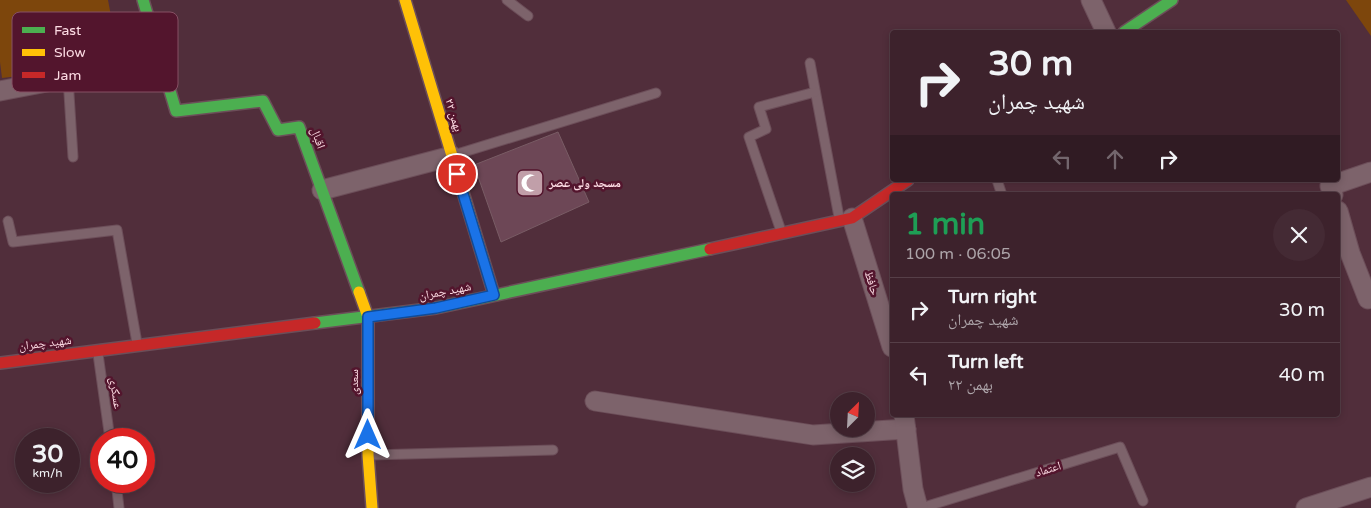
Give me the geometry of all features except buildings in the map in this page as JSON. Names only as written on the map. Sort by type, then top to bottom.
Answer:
[{"type":"street","name":"اقبال","points":[[143,0],[147,12]]},
{"type":"street","name":"۲۲ بهمن","points":[[405,0],[494,295]]},
{"type":"street","points":[[1091,0],[1105,30]]},
{"type":"street","points":[[1127,30],[1172,0]]},
{"type":"street","name":"اقبال","points":[[170,92],[176,111],[264,101],[278,130],[299,127],[368,317]]},
{"type":"street","points":[[322,190],[452,156]]},
{"type":"street","points":[[1332,192],[1330,186],[1371,172]]},
{"type":"street","name":"شهید چمران","points":[[0,363],[436,308],[846,220],[905,182]]},
{"type":"street","points":[[1340,218],[1350,253],[1368,299],[1371,298]]},
{"type":"street","name":"حافظ","points":[[846,220],[890,341]]},
{"type":"street","name":"سعدی","points":[[368,317],[368,455],[372,508]]},
{"type":"street","points":[[595,401],[813,435],[905,422],[913,489],[919,508]]},
{"type":"street","points":[[1306,508],[1371,488]]},
{"type":"lane","points":[[507,0],[528,16]]},
{"type":"lane","points":[[810,63],[815,92],[846,220]]},
{"type":"lane","points":[[69,92],[74,157]]},
{"type":"lane","points":[[782,234],[749,137],[766,129],[759,107],[815,92]]},
{"type":"lane","points":[[452,156],[656,93]]},
{"type":"lane","points":[[8,221],[13,242],[117,230],[138,346]]},
{"type":"lane","name":"عسکری","points":[[98,351],[108,428]]},
{"type":"lane","name":"اعتماد","points":[[919,508],[1120,447],[1143,501]]},
{"type":"lane","points":[[368,455],[553,450]]},
{"type":"lane","points":[[117,493],[119,508]]},
{"type":"shaded area","points":[[0,0],[108,0],[110,12],[12,12],[12,77],[2,78],[0,62]]},
{"type":"shaded area","points":[[1346,0],[1371,0],[1371,36]]},
{"type":"traffic: fast","points":[[143,0],[147,12]]},
{"type":"traffic: fast","points":[[1127,30],[1172,0]]},
{"type":"traffic: fast","points":[[170,92],[176,111],[263,101],[278,130],[299,127],[359,292]]},
{"type":"traffic: fast","points":[[315,323],[436,308],[710,249]]},
{"type":"traffic: slow","points":[[405,0],[494,295]]},
{"type":"traffic: slow","points":[[359,292],[368,317],[368,455],[372,508]]},
{"type":"traffic: jam","points":[[890,192],[905,182]]},
{"type":"traffic: jam","points":[[710,249],[852,218],[890,192]]},
{"type":"traffic: jam","points":[[0,363],[315,323]]},
{"type":"place","name":"مسجد ولی عصر","points":[[530,183]]},
{"type":"route","points":[[368,435],[368,317],[436,308],[494,295],[457,174]]}]
